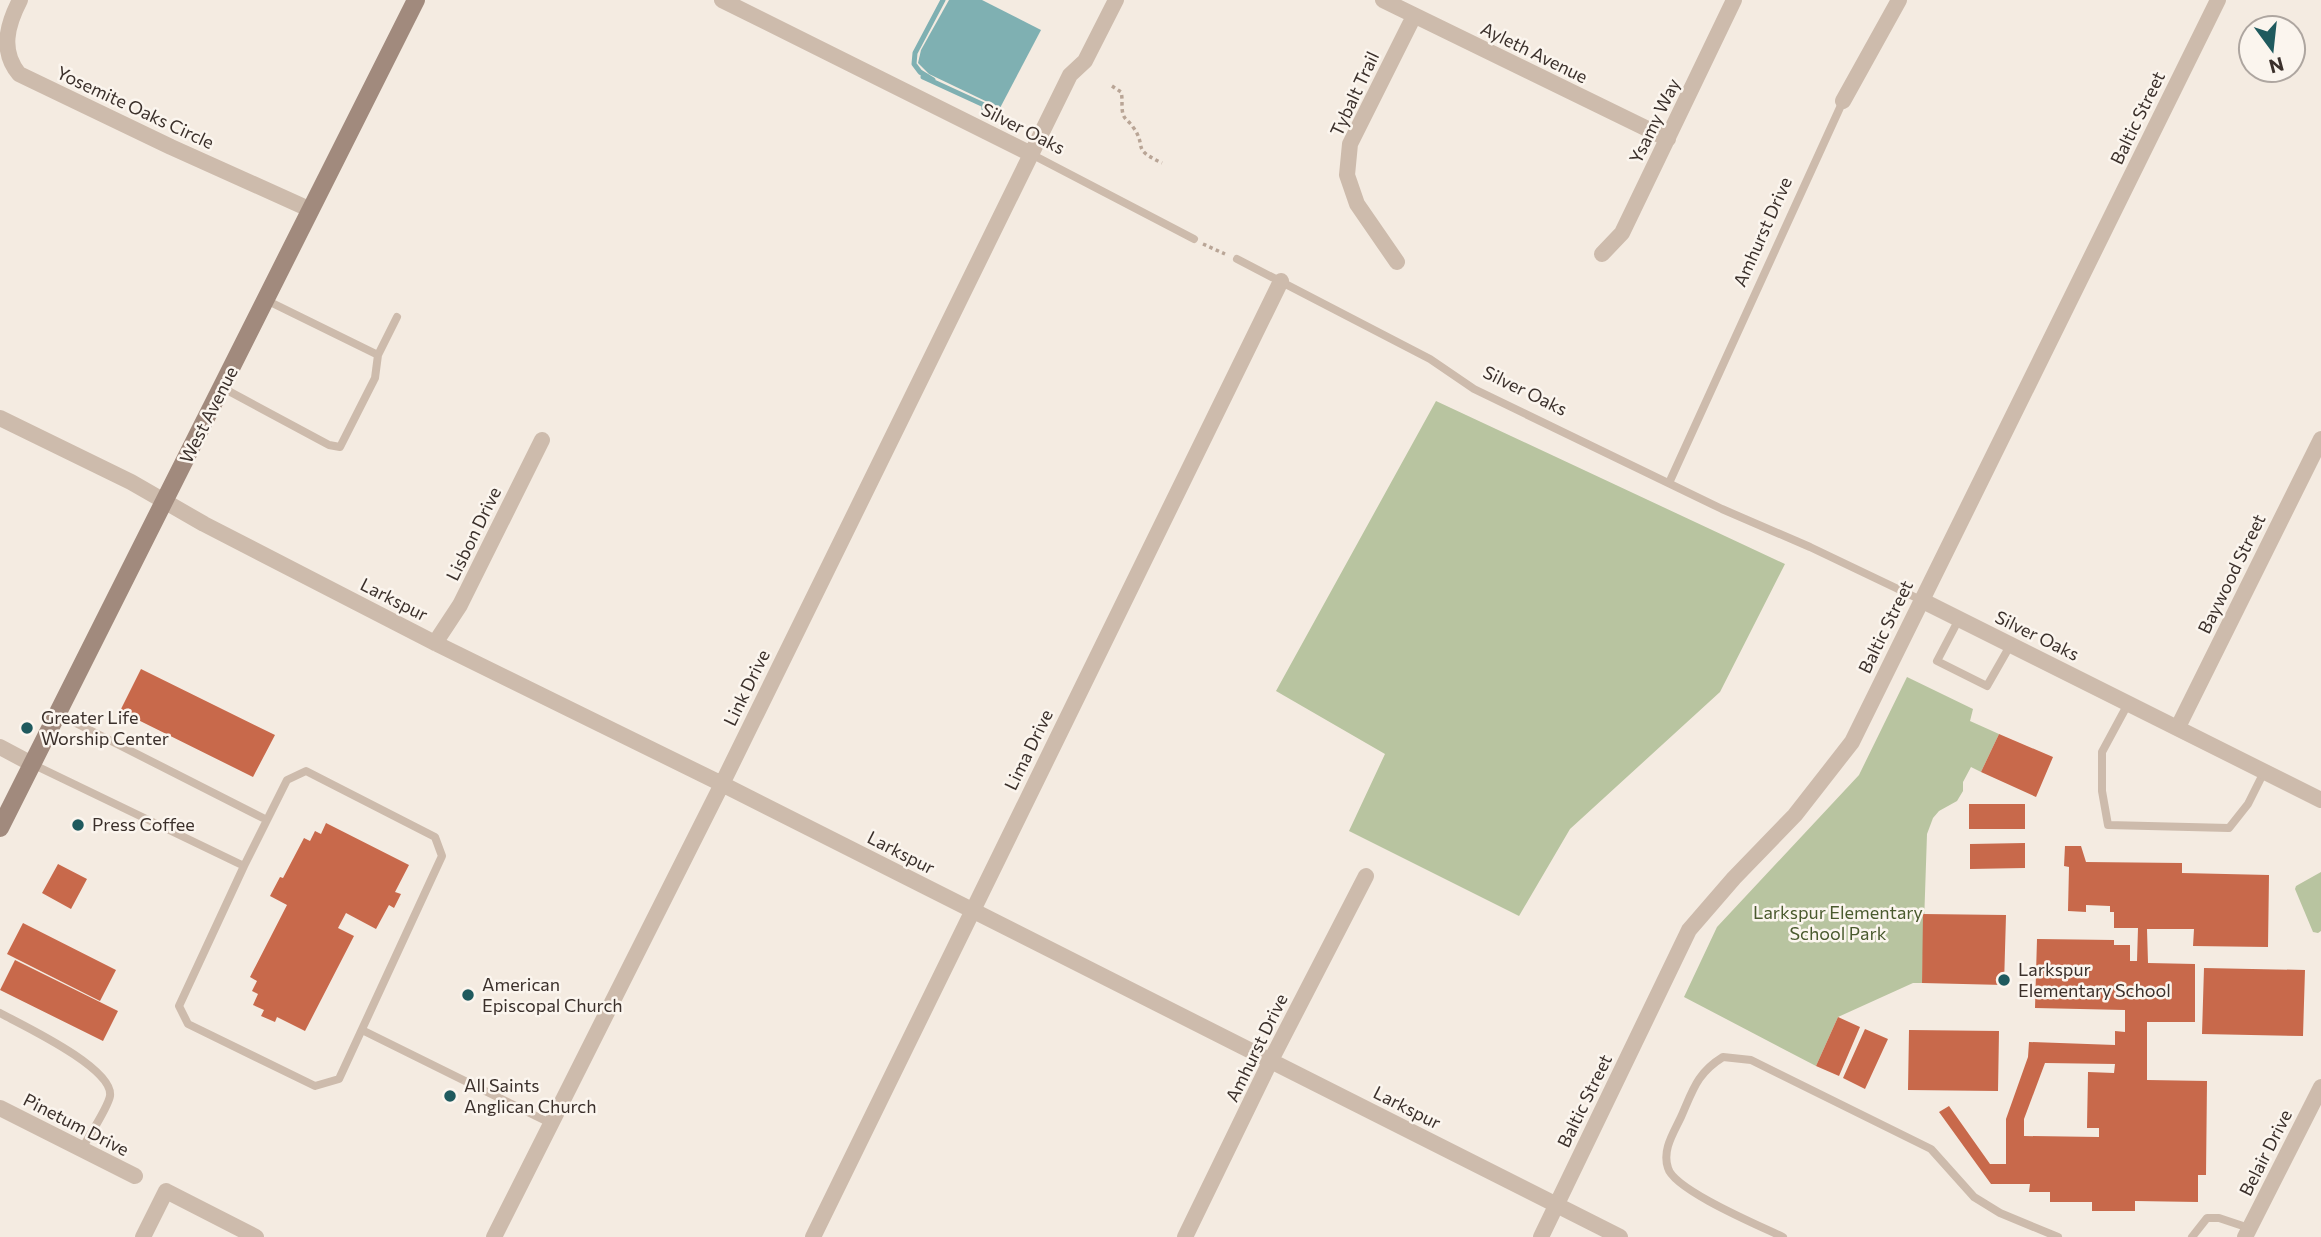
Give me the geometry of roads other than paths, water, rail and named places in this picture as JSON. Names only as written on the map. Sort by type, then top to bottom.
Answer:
[{"type":"main road","name":"West Avenue","points":[[0,828],[416,0]]},
{"type":"street","name":"Yosemite Oaks Circle","points":[[20,0],[3,36],[8,62],[19,74],[311,211]]},
{"type":"street","name":"Silver Oaks","points":[[722,0],[748,6],[1031,154]]},
{"type":"street","name":"Link Drive","points":[[494,1237],[722,784],[1070,75],[1085,61],[1116,0]]},
{"type":"street","name":"Ayleth Avenue","points":[[1383,0],[1668,139]]},
{"type":"street","name":"Ysamy Way","points":[[1602,254],[1622,233],[1734,0]]},
{"type":"street","name":"Amhurst Drive","points":[[1843,101],[1899,0]]},
{"type":"street","name":"Baltic Street","points":[[1541,1237],[1689,930],[1734,878],[1796,816],[1852,742],[2218,0]]},
{"type":"street","name":"Tybalt Trail","points":[[1397,262],[1357,204],[1348,174],[1349,154],[1350,144],[1414,16]]},
{"type":"street","name":"Lima Drive","points":[[813,1237],[1281,281]]},
{"type":"street","name":"Larkspur","points":[[0,418],[131,482],[216,530],[435,643],[722,784],[1620,1237]]},
{"type":"street","name":"Baywood Street","points":[[2178,727],[2321,439]]},
{"type":"street","name":"Lisbon Drive","points":[[435,643],[460,605],[542,440]]},
{"type":"street","name":"Silver Oaks","points":[[1921,600],[2321,800]]},
{"type":"street","points":[[0,747],[33,764]]},
{"type":"street","name":"Amhurst Drive","points":[[1185,1237],[1271,1060],[1366,876]]},
{"type":"street","name":"Belair Drive","points":[[2247,1233],[2321,1087]]},
{"type":"street","name":"Pinetum Drive","points":[[0,1108],[135,1176]]},
{"type":"street","points":[[143,1237],[166,1192],[256,1237]]},
{"type":"lane","name":"Amhurst Drive","points":[[1670,483],[1843,101]]},
{"type":"lane","name":"Silver Oaks","points":[[1031,154],[1194,239]]},
{"type":"lane","name":"Silver Oaks","points":[[1237,259],[1430,359],[1474,389],[1921,600]]},
{"type":"lane","points":[[266,300],[378,355]]},
{"type":"lane","points":[[223,388],[329,446],[340,447],[375,378],[378,355],[397,317]]},
{"type":"lane","points":[[1959,619],[1937,661],[1987,686],[2011,644]]},
{"type":"lane","points":[[2129,702],[2102,752],[2102,791],[2108,825],[2229,828],[2248,804],[2264,772]]},
{"type":"lane","points":[[58,714],[267,820]]},
{"type":"lane","points":[[33,764],[244,866]]},
{"type":"lane","points":[[306,771],[435,837],[442,856],[339,1079],[316,1086],[188,1024],[179,1006],[267,820],[287,780],[306,771]]},
{"type":"lane","points":[[0,1013],[76,1056],[104,1077],[110,1097],[82,1149]]},
{"type":"lane","points":[[362,1030],[550,1123]]},
{"type":"lane","points":[[1783,1237],[1688,1190],[1668,1171],[1666,1150],[1695,1086],[1706,1067],[1723,1057],[1751,1060],[1931,1149],[1975,1197],[2000,1213],[2057,1237]]},
{"type":"lane","points":[[2192,1237],[2207,1218],[2219,1218],[2247,1233]]},
{"type":"water","points":[[949,0],[982,0],[1041,30],[1000,108],[929,74],[918,63],[921,50]]},
{"type":"waterway","points":[[943,0],[915,53],[914,64],[920,72],[933,80],[923,77],[984,105],[984,110]]},
{"type":"place","name":"Greater Life Worship Center","points":[[27,728]]},
{"type":"place","name":"Press Coffee","points":[[78,825]]},
{"type":"place","name":"Larkspur Elementary School","points":[[2004,980]]},
{"type":"place","name":"American Episcopal Church","points":[[468,995]]},
{"type":"place","name":"All Saints Anglican Church","points":[[450,1096]]},
{"type":"park label","name":"Larkspur Elementary School Park","points":[[1838,923]]}]
